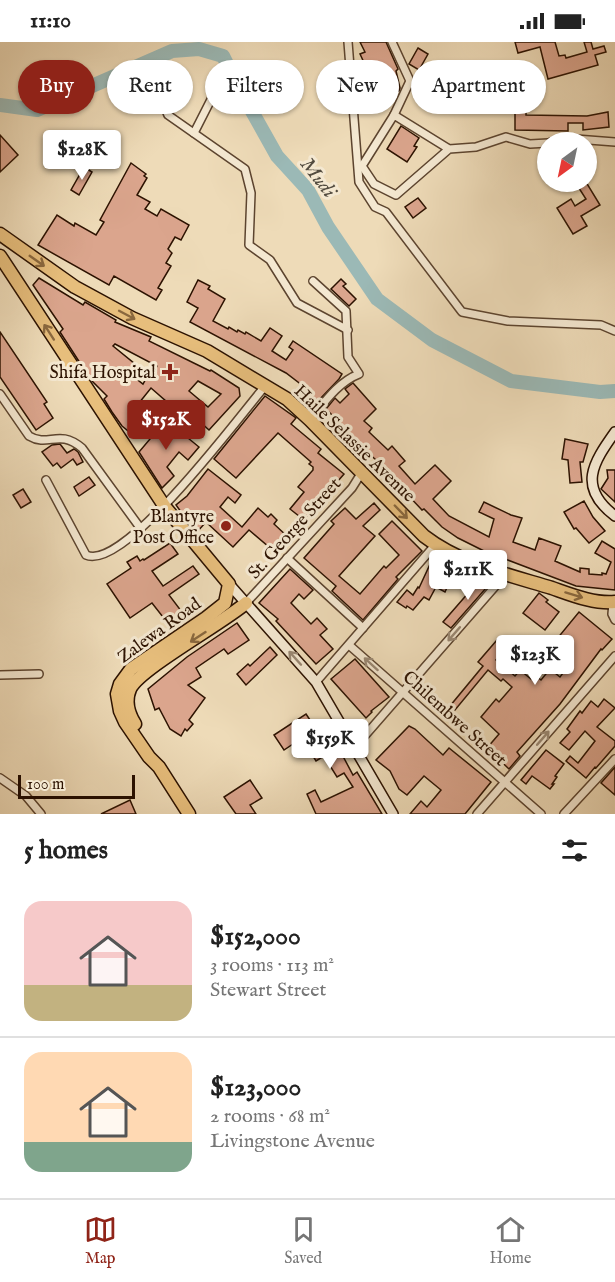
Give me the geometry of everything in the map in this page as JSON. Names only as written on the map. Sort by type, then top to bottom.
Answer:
[{"type":"highway","name":"Haile Selassie Avenue","points":[[0,234],[75,287],[132,318],[207,351],[287,399],[435,545],[506,574],[586,599],[614,603]]},
{"type":"highway","points":[[0,256],[165,507],[229,584]]},
{"type":"highway","name":"Zalewa Road","points":[[159,767],[149,758],[120,711],[117,694],[120,684],[131,669],[225,603],[229,584]]},
{"type":"highway","name":"Zalewa Road","points":[[189,814],[129,713],[127,705],[130,690],[134,682],[150,669],[230,617],[246,603]]},
{"type":"street","points":[[348,42],[359,182],[375,207],[386,212],[462,312],[508,321],[601,325],[615,331]]},
{"type":"street","points":[[392,42],[410,81],[394,115],[362,166],[374,184],[396,195],[449,149]]},
{"type":"street","points":[[194,134],[205,112]]},
{"type":"street","points":[[168,114],[245,169],[251,193],[249,245],[270,260],[297,303],[348,330]]},
{"type":"street","points":[[394,115],[449,149],[476,147],[506,136],[530,144],[537,144]]},
{"type":"street","points":[[597,141],[615,142]]},
{"type":"street","points":[[310,420],[330,395],[349,378],[358,374],[348,357],[346,311],[313,281]]},
{"type":"street","points":[[46,480],[86,555],[98,557],[141,529],[165,507],[266,385]]},
{"type":"street","points":[[0,394],[28,436],[35,440],[65,438],[73,440],[82,448],[141,529]]},
{"type":"street","points":[[615,432],[597,456],[591,475],[594,489],[602,503],[615,516]]},
{"type":"street","name":"St. George Street","points":[[246,603],[352,488],[362,472]]},
{"type":"street","points":[[316,682],[435,545]]},
{"type":"street","points":[[287,558],[363,628]]},
{"type":"street","points":[[355,747],[506,574]]},
{"type":"street","points":[[229,584],[316,682],[393,814]]},
{"type":"street","points":[[614,603],[612,614],[615,620]]},
{"type":"street","name":"Chilembwe Street","points":[[349,645],[541,814]]},
{"type":"street","points":[[477,814],[615,656]]},
{"type":"street","points":[[0,675],[39,674]]},
{"type":"street","points":[[564,814],[615,759]]},
{"type":"street","points":[[0,778],[26,796],[41,814]]},
{"type":"building","points":[[360,42],[386,42],[394,60],[363,60],[360,54],[365,52]]},
{"type":"building","points":[[515,42],[555,42],[559,56],[565,55],[566,58],[587,52],[584,42],[591,42],[593,49],[604,46],[606,52],[595,55],[598,65],[548,79],[546,60],[543,60],[540,47],[518,53]]},
{"type":"building","points":[[418,48],[428,54],[425,60],[411,60]]},
{"type":"building","points":[[608,112],[609,127],[583,130],[583,123],[568,123],[568,131],[515,130],[515,114],[587,116]]},
{"type":"building","points":[[401,126],[419,138],[414,146],[417,147],[407,162],[387,149]]},
{"type":"building","points":[[0,135],[18,155],[0,172]]},
{"type":"building","points":[[131,163],[146,174],[144,176],[147,178],[137,195],[150,202],[145,209],[157,216],[161,209],[189,225],[181,240],[175,237],[168,249],[172,253],[166,263],[171,266],[158,288],[162,290],[156,300],[114,276],[109,285],[38,245],[57,215],[74,226],[75,223],[96,235],[104,222],[100,220]]},
{"type":"building","points":[[84,167],[92,172],[79,195],[71,190]]},
{"type":"building","points":[[581,192],[592,192],[600,205],[581,216],[587,226],[573,234],[557,208],[571,199],[575,206],[586,199]]},
{"type":"building","points":[[418,198],[426,208],[413,218],[405,207]]},
{"type":"building","points":[[39,278],[83,305],[85,302],[116,320],[115,322],[151,337],[149,341],[211,370],[239,388],[240,396],[209,430],[179,403],[177,406],[166,401],[151,388],[135,408],[147,419],[133,435],[122,426],[112,412],[104,399],[107,396],[91,380],[60,332],[63,329],[33,285]],"holes":[[[115,344],[157,366],[151,378],[148,375],[143,384],[129,373],[135,364],[113,346]],[[198,381],[221,394],[208,407],[189,391]]]},
{"type":"building","points":[[341,279],[346,284],[343,286],[356,299],[349,306],[331,289]]},
{"type":"building","points":[[198,280],[210,286],[208,289],[225,299],[213,321],[237,332],[238,330],[245,334],[246,332],[261,341],[270,328],[282,336],[272,351],[286,360],[293,350],[289,347],[293,341],[342,374],[339,379],[318,401],[286,373],[190,322],[198,308],[187,302]]},
{"type":"building","points":[[0,332],[47,402],[44,404],[53,418],[36,430],[0,377]]},
{"type":"building","points":[[353,383],[376,409],[364,421],[372,428],[369,432],[388,450],[392,446],[405,461],[399,466],[415,484],[435,465],[451,481],[433,499],[449,516],[489,537],[494,519],[479,512],[484,502],[522,518],[513,542],[535,550],[539,538],[561,546],[555,561],[580,572],[580,568],[589,569],[589,574],[606,574],[611,562],[595,553],[602,541],[615,549],[615,590],[576,586],[484,551],[442,527],[424,509],[422,510],[389,475],[387,477],[374,462],[376,460],[341,428],[343,426],[326,409],[335,398],[340,403],[349,394],[345,389]]},
{"type":"building","points":[[265,396],[296,418],[291,424],[321,449],[318,453],[344,474],[304,520],[290,509],[304,492],[298,487],[313,467],[309,464],[311,462],[278,433],[236,478],[214,459]]},
{"type":"building","points":[[166,420],[199,447],[188,460],[179,452],[167,467],[174,476],[162,488],[139,452]]},
{"type":"building","points":[[565,439],[588,444],[583,462],[580,462],[582,482],[570,483],[568,460],[562,459]]},
{"type":"building","points":[[60,444],[67,453],[74,449],[78,452],[83,462],[77,465],[73,459],[61,468],[57,463],[53,466],[42,452],[52,445]]},
{"type":"building","points":[[208,469],[241,495],[235,503],[228,497],[220,507],[242,527],[258,508],[268,517],[271,514],[277,520],[274,524],[289,538],[276,553],[249,530],[233,547],[206,522],[197,532],[192,527],[176,505],[187,496]]},
{"type":"building","points":[[607,470],[615,470],[615,502],[601,489],[608,478]]},
{"type":"building","points":[[89,477],[95,485],[79,496],[74,487]]},
{"type":"building","points":[[23,489],[31,502],[21,508],[13,495]]},
{"type":"building","points":[[584,501],[593,517],[605,531],[589,543],[576,528],[574,529],[564,512]]},
{"type":"building","points":[[374,503],[380,510],[363,526],[375,536],[339,576],[360,594],[384,566],[386,568],[399,555],[379,534],[392,521],[422,551],[396,577],[398,579],[363,620],[332,591],[336,586],[304,558],[334,524],[331,521],[345,508],[356,519]]},
{"type":"building","points":[[170,543],[178,554],[152,571],[163,586],[193,566],[199,574],[169,595],[185,616],[170,626],[152,603],[130,618],[107,584],[131,568],[127,562],[137,556],[140,561],[144,560]]},
{"type":"building","points":[[432,560],[455,570],[445,592],[436,587],[429,600],[424,597],[413,610],[397,602],[407,590],[413,595],[419,588]]},
{"type":"building","points":[[290,569],[313,590],[304,599],[299,594],[291,603],[311,624],[317,618],[327,629],[320,635],[333,649],[316,664],[276,621],[278,619],[259,603]]},
{"type":"building","points":[[483,576],[494,579],[451,628],[443,622]]},
{"type":"building","points":[[539,593],[559,612],[545,630],[523,613]]},
{"type":"building","points":[[579,612],[612,639],[601,649],[560,704],[517,752],[520,756],[509,769],[487,748],[499,734],[481,717],[496,699],[499,702],[512,687],[488,670],[455,710],[450,706],[483,666],[478,662],[497,640],[502,643],[507,638],[512,642],[496,660],[515,676],[520,670],[531,679],[535,675],[541,680],[550,669],[560,677],[573,660],[561,651],[550,664],[542,656],[533,661],[528,657],[544,638],[552,645]]},
{"type":"building","points":[[237,623],[249,640],[228,654],[224,649],[196,668],[201,677],[188,685],[205,698],[189,720],[193,724],[187,731],[185,729],[181,736],[170,729],[159,708],[155,710],[148,689],[187,657]]},
{"type":"building","points":[[270,647],[277,655],[246,685],[237,674],[248,664],[250,666]]},
{"type":"building","points":[[355,659],[389,697],[366,718],[331,679]]},
{"type":"building","points":[[604,699],[615,708],[597,727],[615,741],[615,746],[586,778],[566,761],[570,756],[578,763],[595,741],[585,731],[569,750],[560,743],[570,732],[567,729],[580,711],[582,713],[591,701],[598,707]]},
{"type":"building","points":[[306,714],[320,735],[329,730],[353,775],[357,772],[382,814],[316,814],[307,794],[315,790],[321,802],[353,787],[344,773],[337,777],[324,756],[316,761],[302,738],[284,750],[274,735]]},
{"type":"building","points":[[409,726],[443,755],[449,748],[491,782],[465,814],[410,814],[421,801],[427,807],[441,790],[424,776],[407,795],[399,789],[390,771],[376,760]]},
{"type":"building","points":[[546,750],[564,764],[555,776],[557,777],[552,784],[554,784],[550,789],[532,776],[526,784],[521,780]]},
{"type":"building","points":[[615,767],[615,795],[601,783]]},
{"type":"building","points":[[250,780],[262,798],[250,805],[256,814],[236,814],[224,797]]},
{"type":"building","points":[[130,800],[136,814],[101,814]]},
{"type":"waterway","name":"Mudi","points":[[0,105],[37,110],[172,51],[199,49],[223,56],[277,156],[308,190],[328,227],[377,299],[432,340],[511,381],[600,392],[615,391]]},
{"type":"place","name":"Shifa Hospital","points":[[170,372]]},
{"type":"place","name":"Blantyre Post Office","points":[[226,526]]}]
